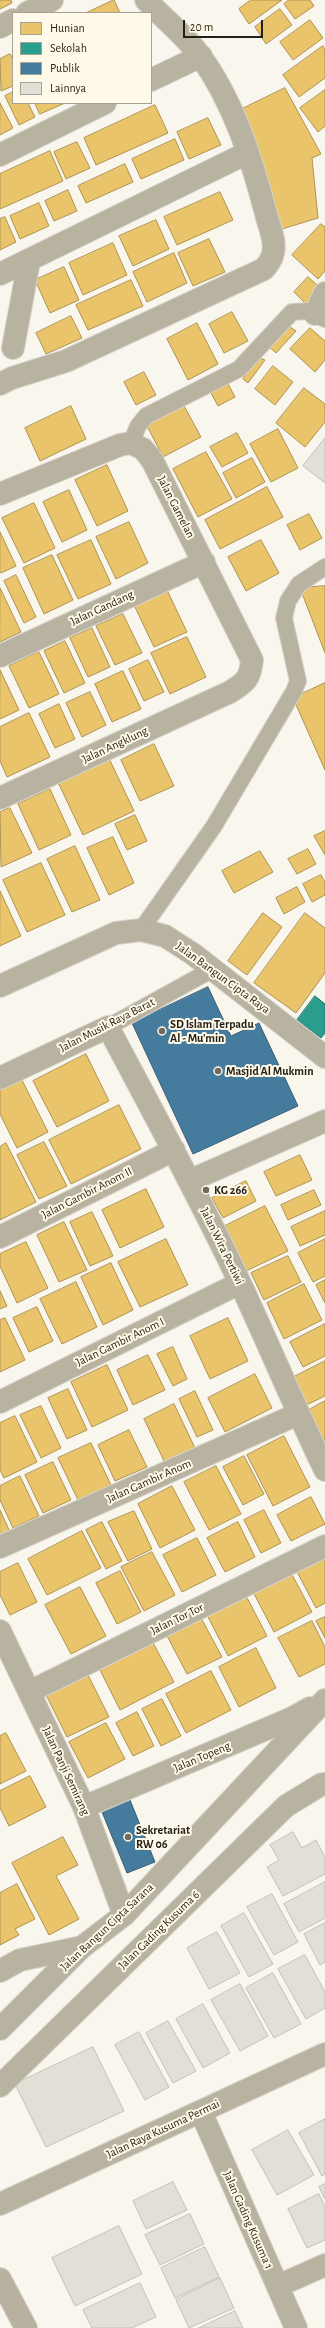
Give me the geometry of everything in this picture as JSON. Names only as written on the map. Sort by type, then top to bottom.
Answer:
[{"type":"street","points":[[29,12],[52,0]]},
{"type":"street","points":[[29,261],[7,344],[6,381],[66,361],[264,269],[274,253],[273,240],[247,153],[228,104],[201,56],[146,0]]},
{"type":"street","points":[[0,27],[12,21]]},
{"type":"street","points":[[152,80],[201,56]]},
{"type":"street","points":[[0,155],[103,104]]},
{"type":"street","points":[[0,274],[247,153]]},
{"type":"street","points":[[320,317],[325,293]]},
{"type":"street","points":[[2,487],[120,445],[131,443]]},
{"type":"street","name":"Jalan Gamelan","points":[[131,443],[143,449],[152,460],[252,660],[250,676],[242,685],[230,692]]},
{"type":"street","name":"Jalan Gandang","points":[[0,656],[204,562]]},
{"type":"street","name":"Jalan Angklung","points":[[0,798],[230,692]]},
{"type":"street","name":"Jalan Bangun Cipta Raya","points":[[0,986],[116,933],[141,930],[165,936],[213,969],[325,1057]]},
{"type":"street","name":"Jalan Musik Raya Barat","points":[[0,1078],[108,1027]]},
{"type":"street","name":"Jalan Wira Pertiwi","points":[[108,1027],[174,1150],[240,1283],[298,1414],[325,1470]]},
{"type":"street","points":[[189,1181],[324,1124]]},
{"type":"street","name":"Jalan Gambir Anom II","points":[[0,1237],[174,1150]]},
{"type":"street","name":"Jalan Gambir Anom I","points":[[0,1402],[240,1283]]},
{"type":"street","name":"Jalan Gambir Anom","points":[[0,1547],[298,1414]]},
{"type":"street","name":"Jalan Tor Tor","points":[[29,1692],[325,1546]]},
{"type":"street","name":"Jalan Panji Semirang","points":[[0,1631],[84,1807],[124,1915]]},
{"type":"street","name":"Jalan Topeng","points":[[84,1807],[322,1703]]},
{"type":"street","name":"Jalan Bangun Cipta Sarana","points":[[0,2029],[82,1947],[124,1915],[322,1703]]},
{"type":"street","name":"Jalan Gading Kusuma 6","points":[[0,2086],[286,1806],[322,1784],[325,1784]]},
{"type":"street","points":[[0,1970],[20,1960],[82,1947]]},
{"type":"street","name":"Jalan Raya Kusuma Permai","points":[[0,2204],[325,2054]]},
{"type":"street","name":"Jalan Gading Kusuma 1","points":[[201,2112],[296,2328]]},
{"type":"street","points":[[278,2286],[325,2265]]},
{"type":"street","points":[[0,2279],[26,2328]]},
{"type":"lane","points":[[131,443],[138,426],[146,416],[239,369],[292,312],[308,311],[320,317]]},
{"type":"lane","points":[[141,930],[214,826],[294,691],[298,681],[284,618],[288,601],[299,584],[325,567]]},
{"type":"lane","name":"Jalan Musik Raya Barat","points":[[108,1027],[213,969]]},
{"type":"building: Hunian","points":[[0,0],[11,0],[12,3],[0,9]]},
{"type":"building: Hunian","points":[[114,0],[120,12],[88,12]]},
{"type":"building: Hunian","points":[[251,0],[282,0],[249,24],[239,9]]},
{"type":"building: Hunian","points":[[289,0],[310,0],[314,6],[295,19],[284,4]]},
{"type":"building: Hunian","points":[[280,9],[292,25],[266,44],[255,27]]},
{"type":"building: Hunian","points":[[310,20],[323,38],[293,60],[280,42]]},
{"type":"building: Hunian","points":[[323,46],[325,50],[325,78],[299,97],[283,75]]},
{"type":"building: Hunian","points":[[10,54],[12,57],[12,86],[1,91],[0,59]]},
{"type":"building: Hunian","points":[[285,88],[321,154],[312,158],[318,218],[272,232],[236,112]]},
{"type":"building: Hunian","points":[[325,90],[325,126],[318,132],[300,108]]},
{"type":"building: Hunian","points":[[12,92],[12,104],[28,104],[35,117],[19,125],[5,96]]},
{"type":"building: Hunian","points":[[0,103],[13,128],[0,135]]},
{"type":"building: Hunian","points":[[35,104],[63,104],[40,114]]},
{"type":"building: Hunian","points":[[155,105],[168,133],[96,165],[84,138]]},
{"type":"building: Hunian","points":[[208,118],[221,145],[189,159],[177,132]]},
{"type":"building: Hunian","points":[[175,139],[184,160],[141,179],[132,159]]},
{"type":"building: Hunian","points":[[77,142],[90,168],[66,179],[54,152]]},
{"type":"building: Hunian","points":[[50,151],[63,181],[0,209],[0,174]]},
{"type":"building: Hunian","points":[[125,164],[133,182],[86,203],[78,186]]},
{"type":"building: Hunian","points":[[68,190],[77,211],[54,221],[45,201]]},
{"type":"building: Hunian","points":[[220,192],[233,220],[177,245],[164,217]]},
{"type":"building: Hunian","points":[[39,203],[49,226],[20,239],[10,216]]},
{"type":"building: Hunian","points":[[5,217],[16,242],[0,250],[0,219]]},
{"type":"building: Hunian","points":[[156,220],[169,249],[133,266],[119,236]]},
{"type":"building: Hunian","points":[[321,224],[325,227],[325,271],[318,279],[292,255]]},
{"type":"building: Hunian","points":[[209,239],[225,272],[193,286],[178,253]]},
{"type":"building: Hunian","points":[[113,243],[127,275],[83,295],[69,263]]},
{"type":"building: Hunian","points":[[174,253],[187,283],[147,302],[133,272]]},
{"type":"building: Hunian","points":[[64,267],[79,300],[50,313],[35,280]]},
{"type":"building: Hunian","points":[[308,277],[324,291],[309,307],[294,292]]},
{"type":"building: Hunian","points":[[131,280],[143,306],[88,330],[76,305]]},
{"type":"building: Hunian","points":[[232,312],[248,341],[224,353],[209,324]]},
{"type":"building: Hunian","points":[[71,316],[82,338],[46,354],[36,333]]},
{"type":"building: Hunian","points":[[197,323],[218,364],[188,380],[167,339]]},
{"type":"building: Hunian","points":[[287,325],[296,331],[276,353],[268,346]]},
{"type":"building: Hunian","points":[[310,328],[325,341],[325,360],[315,372],[290,349]]},
{"type":"building: Hunian","points":[[259,358],[265,360],[248,383],[243,379]]},
{"type":"building: Hunian","points":[[273,366],[293,382],[275,405],[255,389]]},
{"type":"building: Hunian","points":[[144,372],[156,395],[136,405],[124,382]]},
{"type":"building: Hunian","points":[[227,382],[235,397],[218,406],[210,391]]},
{"type":"building: Hunian","points":[[304,388],[325,404],[325,422],[305,447],[276,423]]},
{"type":"building: Hunian","points":[[183,404],[201,437],[163,457],[146,424]]},
{"type":"building: Hunian","points":[[71,406],[86,439],[40,461],[25,428]]},
{"type":"building: Hunian","points":[[278,429],[298,468],[271,482],[250,444]]},
{"type":"building: Hunian","points":[[237,433],[248,453],[222,467],[210,447]]},
{"type":"building: Hunian","points":[[206,452],[232,499],[198,517],[173,469]]},
{"type":"building: Hunian","points":[[252,458],[265,482],[236,498],[223,473]]},
{"type":"building: Hunian","points":[[107,465],[128,511],[97,526],[75,480]]},
{"type":"building: Hunian","points":[[267,487],[283,517],[220,549],[205,520]]},
{"type":"building: Hunian","points":[[69,490],[87,530],[62,542],[43,502]]},
{"type":"building: Hunian","points":[[34,503],[55,548],[24,563],[2,518]]},
{"type":"building: Hunian","points":[[309,514],[322,538],[300,550],[287,525]]},
{"type":"building: Hunian","points":[[129,522],[148,563],[116,579],[96,537]]},
{"type":"building: Hunian","points":[[0,532],[16,566],[1,573],[0,571]]},
{"type":"building: Hunian","points":[[91,540],[111,584],[78,599],[57,555]]},
{"type":"building: Hunian","points":[[261,540],[279,573],[246,591],[228,557]]},
{"type":"building: Hunian","points":[[52,555],[73,600],[44,614],[23,568]]},
{"type":"building: Hunian","points":[[16,575],[36,617],[24,623],[4,581]]},
{"type":"building: Hunian","points":[[325,586],[325,653],[300,588]]},
{"type":"building: Hunian","points":[[0,588],[21,632],[0,642]]},
{"type":"building: Hunian","points":[[167,590],[187,632],[154,647],[134,605]]},
{"type":"building: Hunian","points":[[123,614],[142,653],[115,665],[96,626]]},
{"type":"building: Hunian","points":[[92,628],[110,667],[88,677],[70,638]]},
{"type":"building: Hunian","points":[[187,637],[206,677],[170,694],[151,653]]},
{"type":"building: Hunian","points":[[65,641],[85,683],[64,693],[44,651]]},
{"type":"building: Hunian","points":[[39,652],[59,694],[29,708],[9,666]]},
{"type":"building: Hunian","points":[[148,660],[164,692],[144,701],[129,669]]},
{"type":"building: Hunian","points":[[0,670],[19,710],[0,719]]},
{"type":"building: Hunian","points":[[123,671],[141,709],[112,722],[95,684]]},
{"type":"building: Hunian","points":[[325,683],[325,770],[293,698]]},
{"type":"building: Hunian","points":[[90,692],[106,725],[82,737],[66,703]]},
{"type":"building: Hunian","points":[[59,704],[75,739],[55,748],[39,714]]},
{"type":"building: Hunian","points":[[29,713],[50,757],[7,777],[0,761],[0,727]]},
{"type":"building: Hunian","points":[[154,744],[174,786],[140,801],[121,760]]},
{"type":"building: Hunian","points":[[106,752],[134,811],[83,835],[55,776]]},
{"type":"building: Hunian","points":[[50,789],[71,835],[39,850],[18,804]]},
{"type":"building: Hunian","points":[[10,808],[32,853],[1,867],[0,812]]},
{"type":"building: Hunian","points":[[135,815],[147,841],[127,850],[115,824]]},
{"type":"building: Hunian","points":[[325,831],[325,855],[314,836]]},
{"type":"building: Hunian","points":[[113,837],[134,883],[109,895],[87,848]]},
{"type":"building: Hunian","points":[[75,846],[100,900],[72,912],[47,859]]},
{"type":"building: Hunian","points":[[308,849],[316,864],[297,874],[288,859]]},
{"type":"building: Hunian","points":[[260,851],[273,872],[234,893],[222,871]]},
{"type":"building: Hunian","points":[[41,863],[65,915],[27,932],[3,880]]},
{"type":"building: Hunian","points":[[321,875],[325,882],[325,895],[312,902],[303,884]]},
{"type":"building: Hunian","points":[[297,887],[305,902],[284,914],[276,898]]},
{"type":"building: Hunian","points":[[0,891],[21,936],[0,946]]},
{"type":"building: Hunian","points":[[263,913],[282,927],[247,975],[228,961]]},
{"type":"building: Hunian","points":[[305,913],[325,928],[325,973],[296,1013],[254,983]]},
{"type":"building: Hunian","points":[[86,1054],[109,1101],[57,1127],[33,1081]]},
{"type":"building: Hunian","points":[[20,1076],[48,1132],[17,1148],[0,1114],[0,1086]]},
{"type":"building: Hunian","points":[[119,1105],[141,1149],[71,1184],[49,1140]]},
{"type":"building: Hunian","points":[[44,1142],[67,1186],[39,1199],[17,1155]]},
{"type":"building: Hunian","points":[[6,1143],[36,1202],[0,1220],[0,1147]]},
{"type":"building: Hunian","points":[[300,1155],[312,1180],[276,1196],[264,1172]]},
{"type":"building: Hunian","points":[[246,1181],[256,1201],[223,1218],[212,1198]]},
{"type":"building: Hunian","points":[[146,1189],[164,1227],[120,1248],[102,1210]]},
{"type":"building: Hunian","points":[[314,1190],[321,1205],[288,1220],[281,1205]]},
{"type":"building: Hunian","points":[[265,1206],[288,1251],[244,1272],[221,1228]]},
{"type":"building: Hunian","points":[[325,1211],[325,1235],[300,1246],[291,1227]]},
{"type":"building: Hunian","points":[[92,1212],[113,1256],[90,1266],[70,1222]]},
{"type":"building: Hunian","points":[[64,1222],[87,1270],[59,1282],[37,1235]]},
{"type":"building: Hunian","points":[[166,1239],[188,1285],[140,1307],[118,1262]]},
{"type":"building: Hunian","points":[[325,1239],[325,1276],[313,1282],[298,1253]]},
{"type":"building: Hunian","points":[[26,1242],[48,1288],[17,1303],[0,1266],[0,1254]]},
{"type":"building: Hunian","points":[[288,1256],[301,1282],[264,1300],[251,1273]]},
{"type":"building: Hunian","points":[[111,1263],[133,1310],[103,1325],[81,1277]]},
{"type":"building: Hunian","points":[[325,1280],[325,1303],[316,1285]]},
{"type":"building: Hunian","points":[[76,1282],[97,1327],[62,1344],[40,1299]]},
{"type":"building: Hunian","points":[[304,1284],[322,1320],[284,1339],[267,1303]]},
{"type":"building: Hunian","points":[[0,1291],[7,1306],[0,1309]]},
{"type":"building: Hunian","points":[[37,1307],[53,1341],[29,1352],[13,1318]]},
{"type":"building: Hunian","points":[[5,1318],[25,1360],[0,1372],[0,1320]]},
{"type":"building: Hunian","points":[[228,1318],[248,1361],[210,1379],[190,1336]]},
{"type":"building: Hunian","points":[[325,1324],[325,1356],[303,1367],[290,1342]]},
{"type":"building: Hunian","points":[[173,1347],[187,1379],[173,1386],[157,1354]]},
{"type":"building: Hunian","points":[[148,1355],[165,1390],[133,1405],[117,1370]]},
{"type":"building: Hunian","points":[[325,1361],[325,1396],[304,1406],[290,1379]]},
{"type":"building: Hunian","points":[[107,1365],[128,1410],[92,1427],[71,1382]]},
{"type":"building: Hunian","points":[[255,1374],[272,1408],[225,1432],[208,1398]]},
{"type":"building: Hunian","points":[[68,1389],[87,1430],[67,1439],[48,1398]]},
{"type":"building: Hunian","points":[[195,1391],[213,1430],[197,1437],[179,1399]]},
{"type":"building: Hunian","points":[[325,1401],[325,1440],[321,1442],[305,1412]]},
{"type":"building: Hunian","points":[[174,1404],[195,1448],[165,1463],[144,1419]]},
{"type":"building: Hunian","points":[[41,1406],[61,1448],[41,1458],[20,1415]]},
{"type":"building: Hunian","points":[[15,1416],[37,1462],[4,1478],[0,1470],[0,1423]]},
{"type":"building: Hunian","points":[[129,1430],[147,1467],[115,1481],[98,1445]]},
{"type":"building: Hunian","points":[[284,1436],[310,1487],[273,1506],[247,1455]]},
{"type":"building: Hunian","points":[[91,1443],[111,1485],[78,1500],[58,1458]]},
{"type":"building: Hunian","points":[[244,1456],[264,1494],[243,1505],[223,1467]]},
{"type":"building: Hunian","points":[[53,1462],[71,1500],[43,1513],[25,1475]]},
{"type":"building: Hunian","points":[[216,1466],[241,1514],[209,1530],[184,1482]]},
{"type":"building: Hunian","points":[[20,1476],[39,1516],[13,1528],[0,1500],[0,1486]]},
{"type":"building: Hunian","points":[[172,1486],[195,1530],[160,1548],[138,1504]]},
{"type":"building: Hunian","points":[[311,1497],[325,1524],[291,1541],[277,1515]]},
{"type":"building: Hunian","points":[[0,1510],[10,1532],[0,1537]]},
{"type":"building: Hunian","points":[[264,1510],[281,1543],[261,1553],[244,1520]]},
{"type":"building: Hunian","points":[[134,1511],[152,1549],[128,1561],[108,1522]]},
{"type":"building: Hunian","points":[[102,1522],[122,1561],[106,1569],[86,1530]]},
{"type":"building: Hunian","points":[[238,1522],[255,1557],[225,1572],[207,1538]]},
{"type":"building: Hunian","points":[[82,1531],[101,1568],[47,1595],[28,1559]]},
{"type":"building: Hunian","points":[[197,1538],[216,1575],[182,1592],[163,1555]]},
{"type":"building: Hunian","points":[[325,1550],[325,1603],[316,1608],[294,1566]]},
{"type":"building: Hunian","points":[[152,1552],[175,1595],[144,1611],[121,1567]]},
{"type":"building: Hunian","points":[[18,1563],[37,1602],[10,1615],[0,1595],[0,1572]]},
{"type":"building: Hunian","points":[[289,1569],[312,1612],[274,1632],[251,1588]]},
{"type":"building: Hunian","points":[[120,1571],[141,1612],[117,1624],[96,1583]]},
{"type":"building: Hunian","points":[[80,1587],[106,1636],[71,1654],[45,1605]]},
{"type":"building: Hunian","points":[[244,1592],[267,1636],[228,1656],[205,1611]]},
{"type":"building: Hunian","points":[[200,1616],[222,1657],[187,1674],[166,1634]]},
{"type":"building: Hunian","points":[[325,1617],[325,1638],[316,1621]]},
{"type":"building: Hunian","points":[[312,1621],[325,1647],[325,1664],[299,1677],[278,1638]]},
{"type":"building: Hunian","points":[[151,1639],[174,1682],[120,1710],[98,1666]]},
{"type":"building: Hunian","points":[[256,1648],[276,1688],[239,1707],[219,1667]]},
{"type":"building: Hunian","points":[[85,1669],[109,1717],[67,1737],[44,1691]]},
{"type":"building: Hunian","points":[[211,1671],[231,1710],[186,1733],[166,1694]]},
{"type":"building: Hunian","points":[[162,1699],[181,1736],[161,1746],[142,1709]]},
{"type":"building: Hunian","points":[[137,1712],[154,1746],[133,1756],[116,1723]]},
{"type":"building: Hunian","points":[[106,1723],[125,1759],[88,1778],[69,1742]]},
{"type":"building: Hunian","points":[[6,1733],[26,1771],[0,1784],[0,1736]]},
{"type":"building: Hunian","points":[[30,1776],[46,1807],[9,1826],[0,1808],[0,1791]]},
{"type":"building: Hunian","points":[[63,1837],[78,1865],[56,1876],[79,1919],[49,1935],[12,1863]]},
{"type":"building: Hunian","points":[[17,1884],[35,1919],[15,1929],[19,1935],[0,1945],[0,1893]]},
{"type":"building: Sekolah","points":[[315,996],[325,1004],[325,1033],[321,1038],[297,1020]]},
{"type":"building: Publik","name":"Masjid Al Mukmin","points":[[208,987],[231,1036],[259,1023],[298,1106],[193,1154],[132,1023]]},
{"type":"building: Publik","name":"Sekretariat RW 06","points":[[130,1800],[155,1862],[127,1873],[102,1812]]},
{"type":"building: Lainnya","points":[[325,438],[325,483],[303,466]]},
{"type":"building: Lainnya","points":[[293,1832],[302,1848],[316,1840],[325,1857],[325,1874],[283,1896],[267,1867],[279,1860],[270,1845]]},
{"type":"building: Lainnya","points":[[325,1882],[325,1918],[299,1932],[284,1904]]},
{"type":"building: Lainnya","points":[[272,1894],[298,1942],[274,1955],[247,1907]]},
{"type":"building: Lainnya","points":[[244,1913],[273,1964],[249,1977],[221,1926]]},
{"type":"building: Lainnya","points":[[325,1923],[325,1962],[320,1965],[304,1934]]},
{"type":"building: Lainnya","points":[[217,1932],[240,1973],[209,1989],[187,1948]]},
{"type":"building: Lainnya","points":[[305,1955],[325,1992],[325,2008],[306,2019],[278,1969]]},
{"type":"building: Lainnya","points":[[273,1973],[301,2024],[274,2038],[246,1988]]},
{"type":"building: Lainnya","points":[[240,1984],[268,2036],[240,2051],[211,2000]]},
{"type":"building: Lainnya","points":[[203,2004],[230,2053],[203,2068],[176,2019]]},
{"type":"building: Lainnya","points":[[168,2021],[196,2071],[173,2083],[146,2033]]},
{"type":"building: Lainnya","points":[[139,2032],[169,2087],[145,2100],[115,2045]]},
{"type":"building: Lainnya","points":[[93,2047],[124,2111],[46,2147],[15,2084]]},
{"type":"building: Lainnya","points":[[325,2119],[325,2174],[322,2176],[299,2133]]},
{"type":"building: Lainnya","points":[[288,2130],[314,2175],[277,2195],[252,2150]]},
{"type":"building: Lainnya","points":[[173,2182],[187,2210],[146,2229],[133,2201]]},
{"type":"building: Lainnya","points":[[325,2184],[325,2199],[319,2187]]},
{"type":"building: Lainnya","points":[[319,2194],[325,2207],[325,2240],[307,2248],[288,2209]]},
{"type":"building: Lainnya","points":[[190,2214],[204,2244],[160,2265],[145,2235]]},
{"type":"building: Lainnya","points":[[119,2226],[142,2274],[75,2306],[52,2258]]},
{"type":"building: Lainnya","points":[[205,2247],[219,2277],[175,2298],[161,2268]]},
{"type":"building: Lainnya","points":[[220,2278],[234,2308],[189,2328],[176,2300]]},
{"type":"building: Lainnya","points":[[140,2283],[156,2317],[132,2328],[92,2328],[83,2310]]},
{"type":"building: Lainnya","points":[[235,2311],[243,2328],[199,2328]]},
{"type":"place","name":"SD Islam Terpadu Al - Mu'min","points":[[162,1031]]},
{"type":"place","name":"Masjid Al Mukmin","points":[[218,1071]]},
{"type":"place","name":"KG 266","points":[[206,1190]]},
{"type":"place","name":"Sekretariat RW 06","points":[[128,1837]]}]
